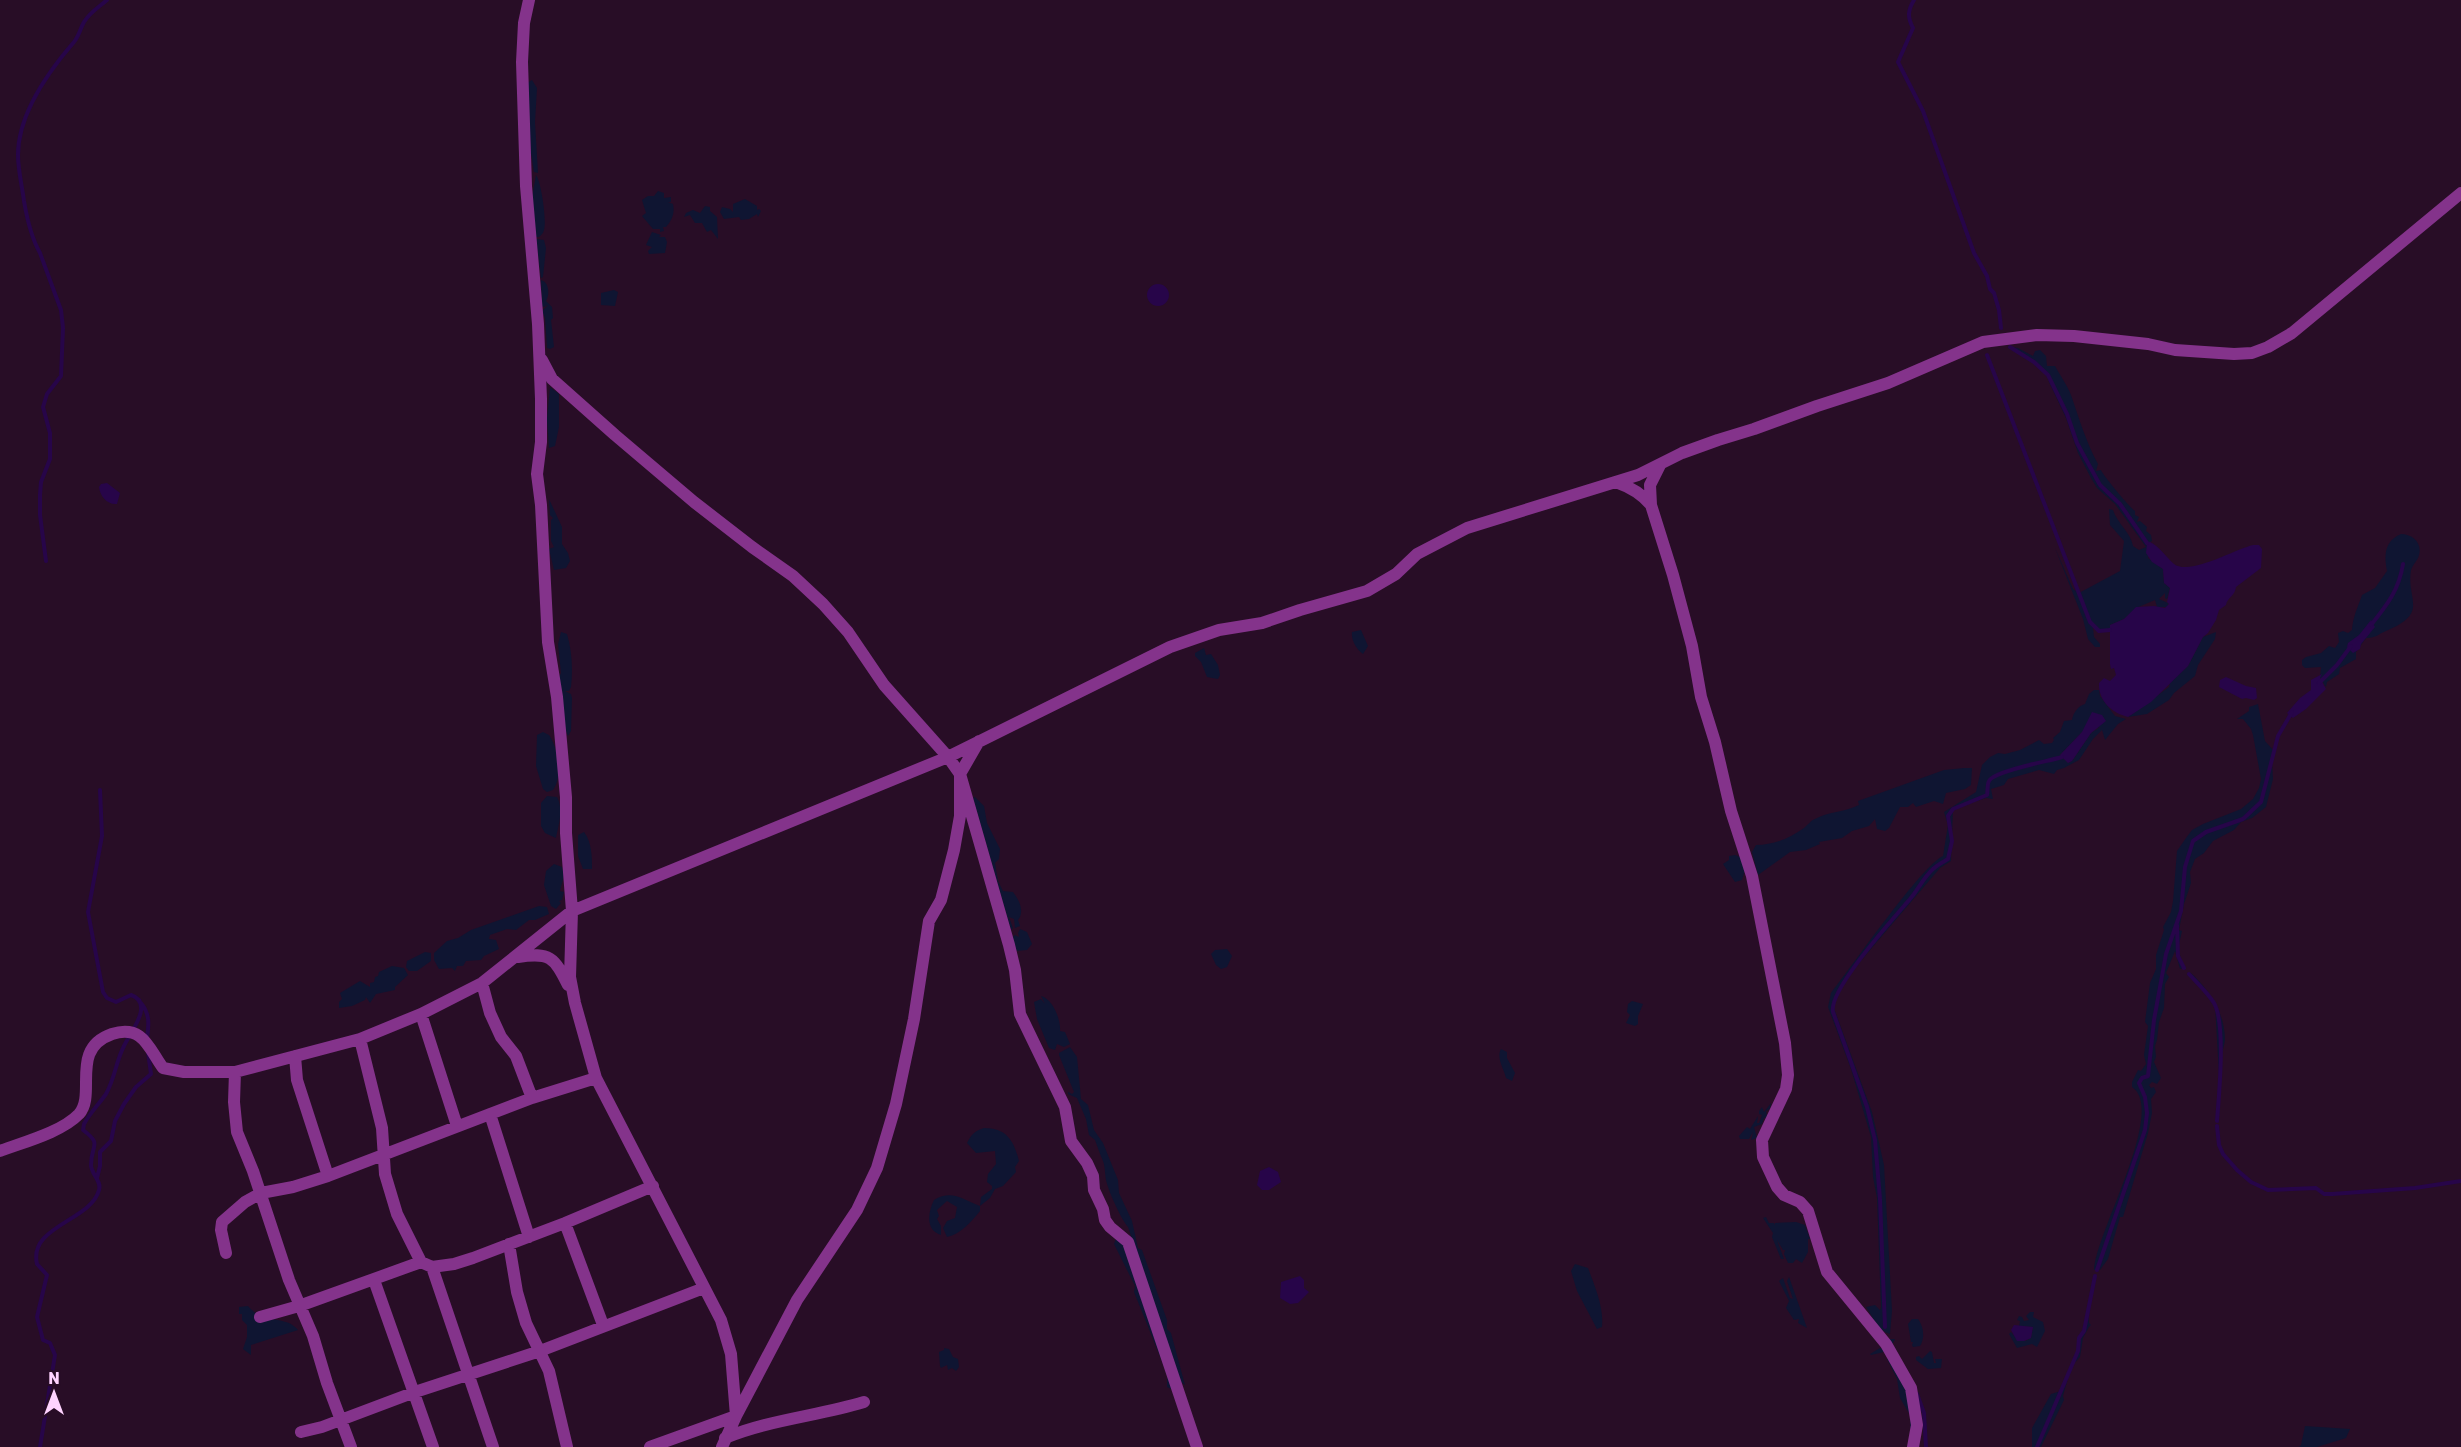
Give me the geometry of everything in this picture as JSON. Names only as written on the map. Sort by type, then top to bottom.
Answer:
[{"type":"street","points":[[529,0],[524,23],[522,62],[526,186],[539,352],[541,442],[537,474],[542,505],[548,642],[557,697],[566,797],[566,833],[572,911],[570,977],[596,1078],[722,1320],[731,1354],[736,1416]]},
{"type":"street","points":[[0,1151],[65,1125],[79,1114],[83,1108],[87,1068],[92,1048],[100,1039],[115,1033],[133,1032],[145,1040],[164,1068],[184,1072],[235,1072],[360,1039],[421,1014],[482,983],[572,911],[948,757],[1170,647],[1219,630],[1262,623],[1367,591],[1396,574],[1417,554],[1467,528],[1616,482],[1718,440],[1888,383],[1983,342],[2037,335],[2074,336],[2212,354],[2252,352],[2268,347],[2292,333],[2461,193]]},
{"type":"street","points":[[539,352],[552,379],[694,502],[793,576],[823,604],[848,632],[884,685],[948,757],[960,774],[1009,945],[1015,970],[1020,1014],[1065,1107],[1071,1141],[1087,1163],[1093,1176],[1094,1190],[1103,1209],[1105,1220],[1128,1242],[1197,1447]]},
{"type":"street","points":[[1660,465],[1650,485],[1651,505],[1673,575],[1731,811],[1752,876],[1785,1043],[1788,1075],[1786,1089],[1762,1140],[1763,1157],[1777,1187],[1784,1195],[1800,1202],[1808,1211],[1827,1272],[1886,1344],[1911,1388],[1916,1406],[1917,1425],[1913,1447]]},
{"type":"street","points":[[1616,482],[1632,488],[1651,505]]},
{"type":"street","points":[[723,1442],[797,1300],[857,1210],[877,1168],[896,1104],[914,1019],[929,921],[942,900],[954,850],[960,816],[960,774],[979,741]]},
{"type":"street","points":[[516,957],[538,954],[547,956],[560,968],[573,994]]},
{"type":"street","points":[[482,983],[490,1013],[501,1037],[519,1063],[532,1098]]},
{"type":"street","points":[[421,1014],[458,1126]]},
{"type":"street","points":[[360,1039],[376,1100],[385,1154],[385,1174],[397,1214],[426,1264],[469,1374],[493,1447]]},
{"type":"street","points":[[295,1056],[297,1080],[328,1176]]},
{"type":"street","points":[[235,1072],[234,1102],[237,1132],[261,1193],[299,1306],[307,1318],[327,1383],[351,1447]]},
{"type":"street","points":[[226,1253],[221,1230],[222,1222],[245,1202],[261,1193],[293,1187],[328,1176],[532,1098],[596,1078]]},
{"type":"street","points":[[490,1114],[529,1237]]},
{"type":"street","points":[[260,1317],[426,1264],[454,1264],[565,1223],[653,1186]]},
{"type":"street","points":[[565,1223],[603,1325]]},
{"type":"street","points":[[509,1244],[517,1292],[526,1323],[549,1371],[567,1447]]},
{"type":"street","points":[[374,1280],[433,1447]]},
{"type":"street","points":[[301,1432],[322,1427],[415,1392],[540,1351],[603,1325],[705,1288]]},
{"type":"street","points":[[723,1442],[743,1430],[832,1412],[864,1402]]},
{"type":"street","points":[[650,1447],[736,1416]]},
{"type":"shaded area","points":[[532,80],[537,88],[535,122],[538,173],[534,172],[531,153],[527,83]]},
{"type":"shaded area","points":[[536,175],[542,193],[545,218],[544,231],[539,237],[536,237],[532,197]]},
{"type":"shaded area","points":[[658,191],[664,193],[664,198],[671,197],[671,202],[668,202],[674,207],[670,222],[663,227],[664,231],[660,232],[660,229],[653,229],[642,216],[646,213],[642,200],[648,196],[654,196]]},
{"type":"shaded area","points":[[745,199],[761,211],[758,217],[757,214],[749,219],[741,220],[739,217],[724,219],[720,212],[722,207],[733,212],[733,204]]},
{"type":"shaded area","points":[[705,206],[710,207],[710,211],[717,217],[718,239],[711,230],[707,232],[702,223],[695,223],[690,215],[684,217],[686,213],[693,210],[700,213]]},
{"type":"shaded area","points":[[652,232],[661,235],[659,237],[665,237],[667,242],[665,253],[649,254],[648,251],[652,247],[646,245]]},
{"type":"shaded area","points":[[536,239],[544,240],[546,248],[543,277],[541,278]]},
{"type":"shaded area","points":[[541,280],[547,286],[546,301],[552,307],[554,347],[550,349],[547,348],[545,318],[542,311],[548,305],[542,306]]},
{"type":"shaded area","points":[[1158,284],[1166,287],[1169,295],[1166,303],[1158,306],[1150,303],[1147,295],[1150,287]]},
{"type":"shaded area","points":[[614,290],[618,292],[615,306],[601,305],[601,293]]},
{"type":"shaded area","points":[[2010,347],[2018,348],[2033,356],[2035,351],[2040,350],[2046,356],[2047,366],[2055,366],[2069,391],[2086,439],[2098,464],[2096,471],[2101,470],[2135,511],[2135,515],[2139,517],[2137,522],[2140,521],[2147,527],[2146,531],[2151,535],[2152,541],[2148,558],[2163,569],[2164,583],[2170,588],[2167,599],[2165,593],[2159,599],[2168,603],[2168,607],[2157,607],[2155,600],[2136,608],[2124,619],[2110,625],[2110,630],[2102,631],[2093,628],[2094,637],[2100,647],[2095,647],[2088,639],[2083,619],[2055,548],[2073,589],[2079,593],[2120,571],[2124,541],[2110,525],[2109,509],[2113,510],[2133,546],[2139,550],[2146,547],[2115,504],[2097,488],[2091,478],[2078,453],[2048,375],[2041,367]]},
{"type":"shaded area","points":[[550,387],[559,394],[559,427],[555,446],[549,448],[547,419]]},
{"type":"shaded area","points":[[107,483],[120,493],[117,504],[107,501],[101,494],[99,487]]},
{"type":"shaded area","points":[[549,499],[562,527],[562,544],[570,561],[566,568],[554,570],[549,549],[554,547],[551,541],[551,520],[553,518],[550,515]]},
{"type":"shaded area","points":[[2401,534],[2413,538],[2420,548],[2418,558],[2411,570],[2412,612],[2400,624],[2375,637],[2366,638],[2356,652],[2356,659],[2340,668],[2339,674],[2327,682],[2326,687],[2320,678],[2321,667],[2305,668],[2302,660],[2321,653],[2329,646],[2335,648],[2339,642],[2338,633],[2343,631],[2348,633],[2352,630],[2362,595],[2375,588],[2387,571],[2386,550],[2391,541]]},
{"type":"shaded area","points":[[2150,542],[2174,564],[2181,567],[2191,567],[2245,547],[2259,545],[2262,549],[2261,568],[2236,587],[2226,605],[2219,610],[2216,620],[2203,637],[2188,666],[2151,702],[2128,717],[2107,705],[2101,695],[2099,683],[2104,678],[2110,681],[2116,675],[2110,664],[2110,625],[2124,619],[2136,607],[2165,608],[2169,604],[2167,602],[2170,588],[2164,583],[2163,569],[2152,562],[2146,553],[2147,543]]},
{"type":"shaded area","points":[[2371,620],[2375,627],[2361,644],[2360,649],[2353,653],[2347,647],[2348,643],[2359,635]]},
{"type":"shaded area","points":[[1361,630],[1368,646],[1363,654],[1354,644],[1352,635],[1352,632]]},
{"type":"shaded area","points":[[561,632],[567,634],[572,660],[571,687],[569,691],[565,691],[571,694],[572,698],[571,731],[568,736],[565,729],[559,677],[561,673],[558,644]]},
{"type":"shaded area","points":[[2216,632],[2215,639],[2198,665],[2195,676],[2169,700],[2147,714],[2128,717],[2169,687],[2170,683],[2188,666],[2203,637]]},
{"type":"shaded area","points":[[1204,648],[1206,655],[1211,654],[1218,665],[1220,675],[1218,679],[1207,677],[1201,662],[1195,656],[1195,653]]},
{"type":"shaded area","points":[[2322,674],[2320,678],[2326,689],[2306,709],[2293,718],[2287,713],[2300,698],[2311,690],[2311,680]]},
{"type":"shaded area","points":[[2226,677],[2256,688],[2257,698],[2242,699],[2219,687],[2220,680]]},
{"type":"shaded area","points":[[2094,690],[2099,690],[2100,696],[2115,716],[2126,719],[2118,724],[2105,740],[2102,730],[2079,760],[2057,770],[2054,774],[2039,770],[2008,779],[2004,785],[1991,789],[1993,799],[1986,798],[1953,809],[1951,861],[1940,868],[1853,970],[1832,1003],[1872,1112],[1884,1165],[1892,1311],[1890,1334],[1879,1327],[1866,1307],[1875,1305],[1880,1310],[1881,1307],[1877,1198],[1873,1177],[1871,1137],[1851,1069],[1828,1007],[1831,993],[1903,897],[1933,863],[1943,856],[1948,825],[1944,812],[1976,792],[1982,765],[1998,753],[2005,754],[2020,750],[2039,740],[2044,744],[2052,743],[2064,721],[2072,720],[2076,710],[2085,704],[2089,694]],"holes":[[[2100,727],[2091,733],[2072,761],[2068,763],[2060,755],[2082,732]]]},
{"type":"shaded area","points":[[2258,704],[2265,741],[2274,751],[2273,779],[2266,807],[2252,818],[2241,822],[2234,830],[2213,841],[2204,853],[2195,859],[2190,872],[2191,883],[2179,930],[2182,931],[2178,949],[2184,968],[2180,969],[2175,951],[2166,973],[2169,977],[2165,984],[2164,1008],[2155,1046],[2154,1062],[2161,1078],[2157,1084],[2152,1082],[2149,1085],[2151,1088],[2154,1087],[2156,1092],[2151,1099],[2152,1113],[2148,1133],[2108,1259],[2100,1270],[2094,1270],[2098,1252],[2136,1145],[2141,1120],[2140,1100],[2132,1087],[2132,1082],[2138,1070],[2141,1071],[2146,1064],[2144,1055],[2148,1026],[2145,1022],[2150,983],[2156,969],[2156,955],[2163,927],[2171,912],[2177,851],[2192,830],[2241,809],[2253,799],[2261,779],[2253,735],[2243,719],[2237,719],[2249,711],[2249,707]]},
{"type":"shaded area","points":[[2092,712],[2102,715],[2106,721],[2091,733],[2072,761],[2068,763],[2060,755],[2082,732]]},
{"type":"shaded area","points":[[543,732],[549,735],[552,741],[559,770],[553,790],[547,792],[543,789],[536,766],[537,735]]},
{"type":"shaded area","points":[[1972,768],[1971,785],[1965,789],[1946,793],[1943,804],[1934,801],[1916,807],[1913,803],[1908,807],[1900,807],[1889,828],[1885,831],[1877,829],[1875,819],[1869,826],[1852,831],[1842,838],[1819,842],[1820,844],[1806,850],[1790,852],[1758,875],[1752,852],[1756,845],[1769,844],[1787,838],[1820,817],[1859,805],[1858,801],[1944,770]]},
{"type":"shaded area","points":[[547,796],[557,797],[559,802],[560,818],[556,838],[545,833],[541,826],[541,803]]},
{"type":"shaded area","points":[[975,797],[984,806],[987,823],[1000,849],[999,859],[995,863],[998,881],[1003,891],[1013,892],[1020,906],[1021,913],[1018,920],[1020,926],[1015,928],[1014,919],[1009,917],[1013,928],[1011,930],[973,798]]},
{"type":"shaded area","points":[[584,832],[590,845],[592,869],[583,869],[578,856],[578,835]]},
{"type":"shaded area","points":[[1729,856],[1740,857],[1745,870],[1742,880],[1735,882],[1723,864],[1729,860]]},
{"type":"shaded area","points":[[554,864],[562,867],[564,876],[560,891],[564,892],[562,900],[559,901],[561,903],[556,909],[551,906],[544,885],[546,871]]},
{"type":"shaded area","points":[[539,906],[547,907],[549,914],[529,920],[516,930],[507,929],[490,935],[489,939],[496,940],[499,949],[484,956],[481,960],[466,961],[463,966],[457,966],[455,971],[452,968],[439,969],[434,960],[434,953],[447,941]]},
{"type":"shaded area","points":[[1020,929],[1027,932],[1032,944],[1027,950],[1017,951],[1012,938],[1015,935],[1019,937]]},
{"type":"shaded area","points":[[1227,949],[1232,956],[1227,967],[1221,969],[1216,965],[1211,954],[1215,950]]},
{"type":"shaded area","points":[[425,952],[431,953],[431,961],[417,971],[409,971],[406,967],[407,961]]},
{"type":"shaded area","points":[[392,966],[404,968],[408,975],[395,987],[395,990],[376,994],[370,1003],[366,997],[365,1000],[352,1006],[339,1008],[339,1002],[342,999],[340,993],[360,981],[370,987],[370,983],[374,982],[379,972]]},
{"type":"shaded area","points":[[2190,972],[2203,986],[2215,1004]]},
{"type":"shaded area","points":[[1041,996],[1053,1005],[1058,1016],[1060,1031],[1065,1032],[1070,1044],[1064,1047],[1057,1044],[1055,1050],[1049,1048],[1037,1019],[1034,1002],[1041,999],[1045,1004]]},
{"type":"shaded area","points":[[1632,1001],[1643,1004],[1638,1016],[1638,1024],[1635,1026],[1626,1023],[1630,1015],[1627,1012],[1628,1004]]},
{"type":"shaded area","points":[[2215,1004],[2222,1019],[2225,1038],[2219,1075]]},
{"type":"shaded area","points":[[1070,1047],[1077,1057],[1081,1099],[1088,1105],[1094,1130],[1103,1143],[1118,1180],[1119,1193],[1132,1221],[1138,1248],[1142,1250],[1167,1320],[1167,1329],[1171,1333],[1185,1385],[1181,1382],[1128,1227],[1109,1190],[1104,1163],[1095,1140],[1089,1135],[1086,1119],[1077,1098],[1068,1094],[1068,1092],[1072,1094],[1074,1092],[1059,1053]]},
{"type":"shaded area","points":[[1501,1049],[1507,1052],[1507,1058],[1515,1073],[1512,1081],[1506,1078],[1499,1056]]},
{"type":"shaded area","points":[[1771,1103],[1770,1109],[1766,1111],[1767,1117],[1764,1118],[1762,1124],[1754,1127],[1757,1138],[1751,1140],[1753,1132],[1749,1139],[1740,1139],[1739,1136],[1747,1127],[1750,1129],[1758,1116],[1757,1123],[1759,1123],[1762,1115],[1759,1111],[1762,1107],[1764,1112]]},
{"type":"shaded area","points":[[984,1128],[998,1130],[1012,1142],[1019,1161],[1015,1167],[1016,1172],[1003,1186],[995,1189],[990,1198],[980,1206],[981,1197],[992,1189],[987,1182],[988,1174],[996,1164],[995,1151],[976,1153],[967,1143],[978,1130]]},
{"type":"shaded area","points":[[1269,1167],[1278,1172],[1281,1182],[1269,1190],[1262,1190],[1257,1185],[1260,1171]]},
{"type":"shaded area","points":[[952,1195],[980,1206],[980,1211],[969,1223],[947,1237],[943,1228],[947,1221],[955,1218],[957,1207],[947,1201],[937,1210],[941,1235],[936,1233],[930,1225],[929,1215],[932,1205],[934,1200],[940,1197]]},
{"type":"shaded area","points":[[1766,1217],[1769,1223],[1774,1223],[1774,1225],[1775,1223],[1796,1222],[1805,1225],[1810,1239],[1808,1239],[1808,1252],[1802,1263],[1796,1259],[1793,1263],[1788,1263],[1784,1254],[1785,1250],[1777,1240],[1784,1259],[1781,1259],[1772,1237],[1773,1233],[1763,1218]]},
{"type":"shaded area","points":[[1116,1238],[1124,1241],[1173,1390],[1167,1387],[1167,1376],[1134,1292],[1135,1286],[1114,1244]]},
{"type":"shaded area","points":[[1575,1264],[1588,1268],[1596,1290],[1602,1320],[1602,1327],[1597,1329],[1577,1291],[1571,1271]]},
{"type":"shaded area","points":[[1300,1276],[1304,1280],[1304,1288],[1309,1292],[1298,1303],[1290,1304],[1280,1298],[1281,1282]]},
{"type":"shaded area","points":[[1789,1277],[1807,1328],[1798,1323],[1799,1319],[1794,1320],[1786,1308],[1789,1301],[1779,1281],[1783,1278],[1790,1298],[1793,1299],[1787,1281]]},
{"type":"shaded area","points":[[248,1306],[261,1316],[287,1322],[298,1330],[251,1345],[251,1355],[243,1349],[247,1337],[247,1325],[242,1320],[242,1314],[239,1314],[239,1307]]},
{"type":"shaded area","points":[[2088,1310],[2091,1325],[2083,1338],[2080,1357],[2073,1365]]},
{"type":"shaded area","points":[[2034,1312],[2033,1317],[2043,1322],[2045,1331],[2037,1347],[2032,1344],[2017,1348],[2009,1334],[2011,1332],[2016,1338],[2025,1341],[2031,1338],[2033,1327],[2019,1326],[2020,1321],[2017,1320],[2019,1316],[2024,1321],[2029,1320],[2026,1316]]},
{"type":"shaded area","points":[[1912,1319],[1918,1319],[1923,1329],[1923,1340],[1920,1346],[1913,1347],[1913,1342],[1911,1342],[1908,1324]]},
{"type":"shaded area","points":[[2014,1325],[2033,1327],[2031,1338],[2017,1341],[2011,1330]]},
{"type":"shaded area","points":[[1888,1339],[1895,1339],[1892,1345],[1921,1403],[1916,1409],[1910,1433],[1910,1415],[1900,1398],[1897,1379],[1887,1359],[1887,1354],[1884,1352],[1870,1354],[1880,1348],[1884,1349]]},
{"type":"shaded area","points":[[944,1348],[949,1349],[953,1357],[958,1359],[959,1367],[956,1371],[952,1368],[948,1370],[947,1365],[941,1368],[939,1352]]},
{"type":"shaded area","points":[[1930,1351],[1934,1363],[1936,1363],[1935,1359],[1942,1359],[1941,1368],[1928,1369],[1916,1360],[1916,1357],[1919,1356],[1922,1359]]},
{"type":"shaded area","points":[[2070,1372],[2063,1396],[2064,1400],[2041,1447],[2032,1447],[2032,1428],[2051,1394],[2061,1391]]},
{"type":"shaded area","points":[[2305,1426],[2350,1429],[2346,1438],[2317,1447],[2299,1447]]},
{"type":"waterway","points":[[46,561],[40,515],[40,495],[41,482],[50,459],[50,433],[43,407],[47,394],[61,376],[63,328],[61,310],[28,221],[19,166],[19,140],[36,94],[76,40],[86,18],[107,0]]},
{"type":"waterway","points":[[1914,0],[1909,14],[1913,28],[1898,62],[1923,111],[1974,253],[1994,293],[2001,328]]},
{"type":"waterway","points":[[2010,347],[2034,362],[2048,375],[2067,414],[2077,443],[2100,485],[2120,504],[2147,543]]},
{"type":"waterway","points":[[1987,355],[2090,622],[2099,631],[2110,630]]},
{"type":"waterway","points":[[2371,625],[2395,589],[2403,564]]},
{"type":"waterway","points":[[2319,683],[2337,665],[2351,646]]},
{"type":"waterway","points":[[2097,1270],[2145,1130],[2147,1113],[2145,1097],[2139,1083],[2142,1078],[2148,1076],[2154,1020],[2166,954],[2181,911],[2185,867],[2193,841],[2206,832],[2243,819],[2261,802],[2278,736],[2292,712]]},
{"type":"waterway","points":[[1885,1327],[1880,1199],[1875,1140],[1867,1107],[1833,1012],[1834,1002],[1851,972],[1877,937],[1929,873],[1948,859],[1952,841],[1948,816],[1953,809],[1987,795],[1988,784],[1993,777],[2062,757]]},
{"type":"waterway","points":[[40,1447],[55,1355],[50,1343],[43,1340],[37,1317],[47,1275],[37,1264],[37,1251],[42,1241],[51,1232],[94,1201],[99,1190],[100,1187],[91,1165],[94,1142],[83,1130],[84,1124],[106,1094],[121,1052],[141,1011],[138,999],[131,995],[116,1002],[107,998],[103,992],[88,912],[102,836],[100,790]]},
{"type":"waterway","points":[[2177,925],[2178,956],[2184,968]]},
{"type":"waterway","points":[[2189,974],[2212,999],[2218,1013],[2221,1060],[2217,1121]]},
{"type":"waterway","points":[[141,1003],[148,1020],[147,1038]]},
{"type":"waterway","points":[[97,1178],[100,1152],[111,1141],[115,1121],[136,1087],[151,1074],[148,1052]]},
{"type":"waterway","points":[[2217,1126],[2219,1145],[2223,1154],[2251,1182],[2268,1190],[2316,1188],[2324,1194],[2332,1194],[2415,1188],[2461,1181]]},
{"type":"waterway","points":[[2037,1447],[2078,1351],[2079,1338],[2084,1331],[2095,1276]]},
{"type":"waterway","points":[[1917,1394],[1924,1413],[1926,1447]]}]
